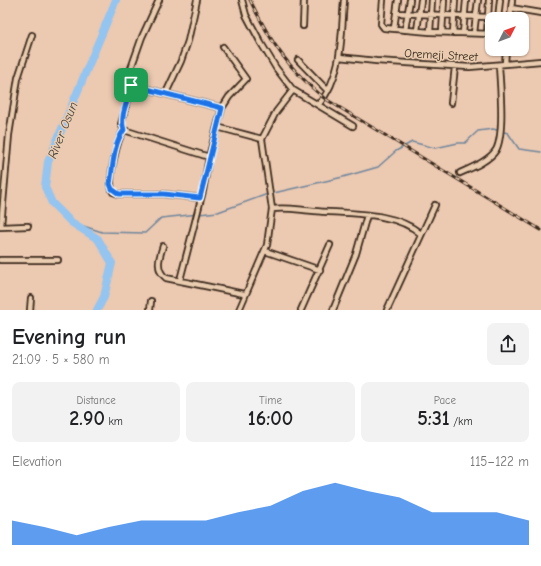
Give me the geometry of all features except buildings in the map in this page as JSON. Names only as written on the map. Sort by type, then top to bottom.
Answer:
[{"type":"street","points":[[124,130],[122,124],[131,85],[130,71],[142,37],[159,0]]},
{"type":"street","points":[[166,93],[183,54],[197,0]]},
{"type":"street","points":[[242,0],[252,28],[276,68],[293,90],[319,104],[353,126]]},
{"type":"street","points":[[303,26],[304,0]]},
{"type":"street","points":[[319,104],[335,79],[339,57],[344,0]]},
{"type":"street","points":[[383,0],[381,24],[384,28],[430,32],[485,34]]},
{"type":"street","points":[[394,28],[398,0]]},
{"type":"street","points":[[405,30],[410,0]]},
{"type":"street","points":[[418,31],[421,0]]},
{"type":"street","points":[[430,32],[432,0]]},
{"type":"street","points":[[442,32],[444,0]]},
{"type":"street","points":[[453,33],[455,0]]},
{"type":"street","points":[[463,33],[466,0]]},
{"type":"street","points":[[474,34],[478,0]]},
{"type":"street","points":[[488,12],[489,0]]},
{"type":"street","points":[[499,12],[500,0]]},
{"type":"street","points":[[511,12],[512,0]]},
{"type":"street","points":[[511,8],[541,13]]},
{"type":"street","points":[[396,13],[453,17],[485,17]]},
{"type":"street","points":[[28,226],[0,226],[8,135],[18,78],[32,35]]},
{"type":"street","points":[[180,280],[222,108],[229,97],[246,78],[223,47]]},
{"type":"street","points":[[505,64],[506,56]]},
{"type":"street","name":"Oremeji Street","points":[[339,57],[455,67],[541,61]]},
{"type":"street","points":[[298,60],[328,91]]},
{"type":"street","points":[[460,174],[491,156],[496,150],[501,130],[499,65]]},
{"type":"street","points":[[451,104],[455,67]]},
{"type":"street","points":[[131,85],[222,108]]},
{"type":"street","points":[[239,310],[244,294],[267,245],[272,209],[262,139],[276,112],[293,90]]},
{"type":"street","points":[[217,127],[262,139]]},
{"type":"street","points":[[124,130],[209,157]]},
{"type":"street","points":[[124,130],[120,136],[110,184],[113,192],[119,194],[164,194],[200,198]]},
{"type":"street","points":[[387,310],[435,205]]},
{"type":"street","points":[[272,209],[293,208],[367,215],[405,224],[421,234]]},
{"type":"street","points":[[333,310],[356,254],[367,215]]},
{"type":"street","points":[[302,310],[330,245]]},
{"type":"street","points":[[163,246],[159,261],[160,272],[169,279],[244,294]]},
{"type":"street","points":[[265,251],[320,270]]},
{"type":"street","points":[[0,260],[58,260]]},
{"type":"street","points":[[30,310],[31,298]]},
{"type":"street","points":[[150,310],[151,301]]},
{"type":"waterway","name":"River Osun","points":[[97,310],[104,297],[112,263],[98,239],[71,222],[52,203],[45,187],[48,162],[116,0]]},
{"type":"waterway","points":[[71,222],[102,232],[145,233],[161,218],[218,212],[265,195],[343,177],[378,167],[396,151],[412,142],[435,148],[465,143],[478,131],[493,129],[508,133],[519,149],[541,152]]},
{"type":"railway","points":[[250,0],[265,29],[281,54],[300,76],[324,98],[541,230]]},
{"type":"route","points":[[131,85],[222,108],[209,157],[203,191],[200,198],[164,194],[119,194],[113,192],[110,184],[120,136],[124,130],[122,124],[123,116],[131,85]]}]
